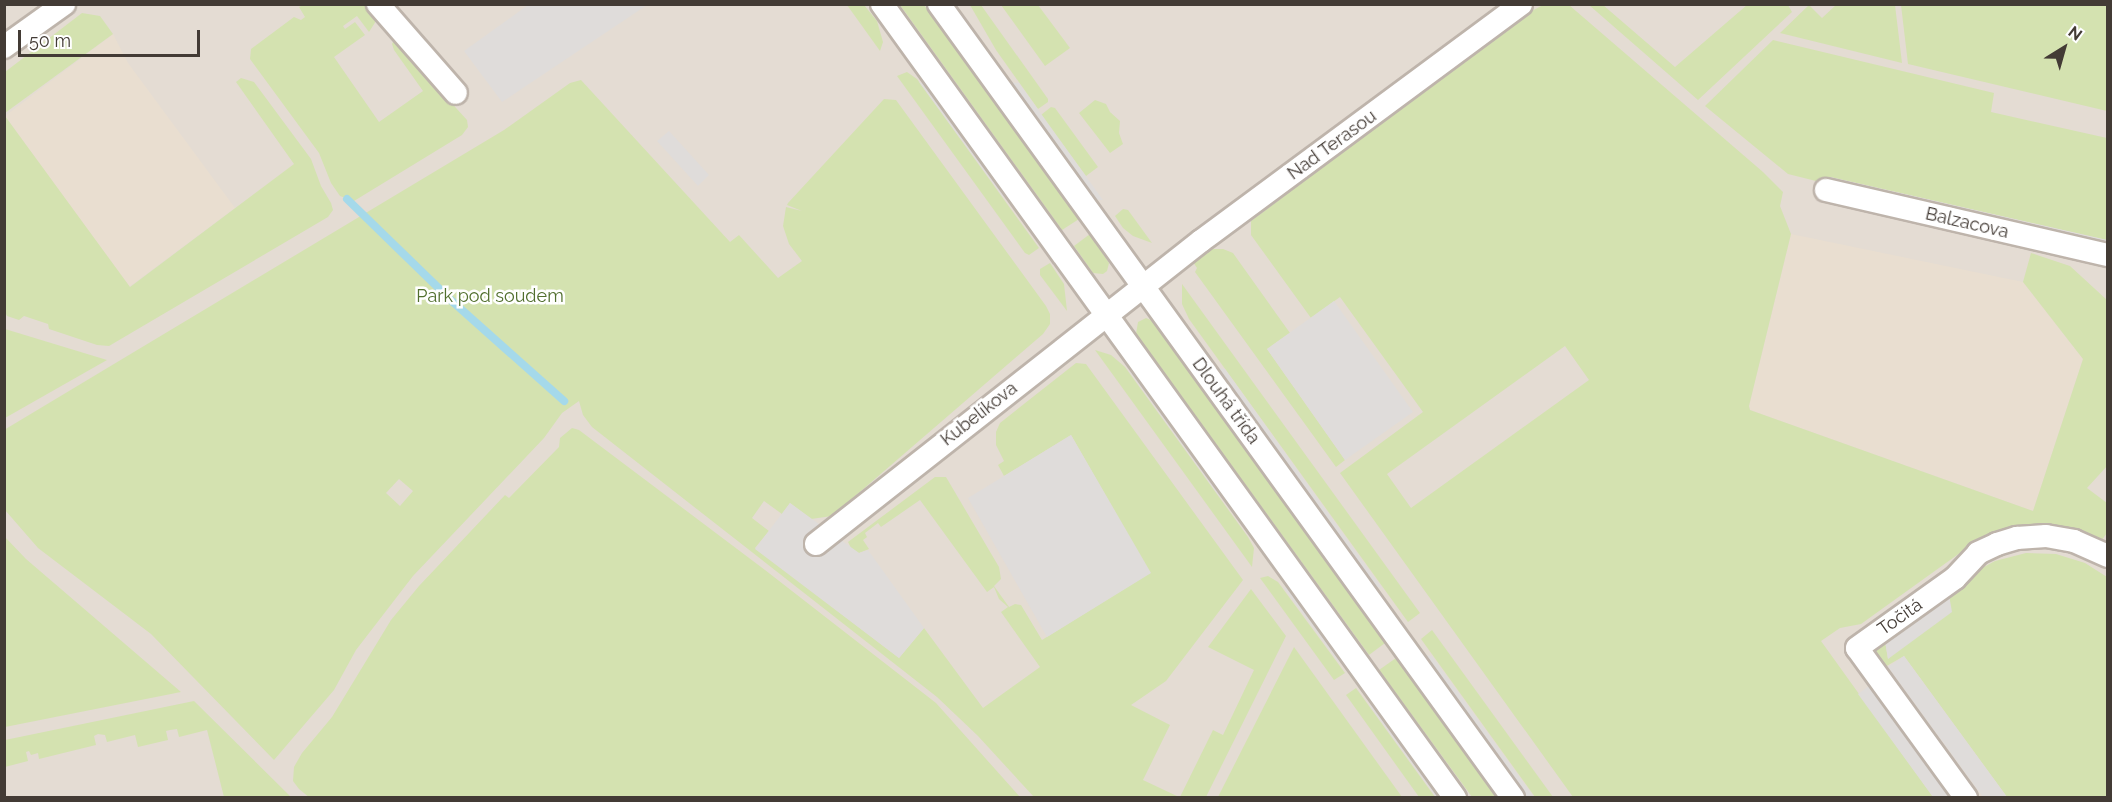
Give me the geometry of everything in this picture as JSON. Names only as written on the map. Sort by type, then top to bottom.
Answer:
[{"type":"street","points":[[4,47],[64,4]]},
{"type":"street","points":[[378,4],[456,93]]},
{"type":"street","points":[[882,4],[1455,798]]},
{"type":"street","name":"Dlouhá třída","points":[[939,4],[1513,798]]},
{"type":"street","name":"Nad Terasou","points":[[1143,286],[1521,4]]},
{"type":"street","name":"Balzacova","points":[[1826,190],[2108,255]]},
{"type":"street","name":"Kubelíkova","points":[[816,544],[1143,286]]},
{"type":"street","name":"Točitá","points":[[1966,798],[1857,648],[1955,578],[1978,553],[1997,544],[2017,538],[2046,536],[2074,541],[2108,556]]},
{"type":"shaded area","points":[[5,5],[2107,5],[2107,797],[5,797]]},
{"type":"shaded area","points":[[528,5],[647,5],[502,102],[464,51]]},
{"type":"shaded area","points":[[113,34],[128,63],[235,208],[129,287],[5,116]]},
{"type":"shaded area","points":[[995,81],[1019,83],[1103,200],[1081,199]]},
{"type":"shaded area","points":[[919,82],[943,90],[1023,201],[1003,197]]},
{"type":"shaded area","points":[[669,131],[709,175],[698,186],[657,141]]},
{"type":"shaded area","points":[[1830,177],[2107,240],[2107,248],[1828,184]]},
{"type":"shaded area","points":[[1791,234],[2023,282],[2083,359],[2033,511],[1750,410],[1749,406]]},
{"type":"shaded area","points":[[1334,301],[1413,412],[1345,460],[1267,349]]},
{"type":"shaded area","points":[[1202,365],[1225,369],[1382,588],[1359,583]]},
{"type":"shaded area","points":[[1129,371],[1147,372],[1236,496],[1219,496]]},
{"type":"shaded area","points":[[1071,435],[1151,573],[1047,637],[968,498]]},
{"type":"shaded area","points":[[790,503],[859,553],[868,550],[924,628],[899,658],[755,549]]},
{"type":"shaded area","points":[[1283,587],[1303,590],[1357,664],[1339,663]]},
{"type":"shaded area","points":[[1948,589],[1952,612],[1888,659],[1884,635]]},
{"type":"shaded area","points":[[1410,653],[1432,656],[1534,797],[1515,797]]},
{"type":"shaded area","points":[[1904,656],[2007,797],[1983,797],[1888,667]]},
{"type":"shaded area","points":[[1873,683],[1956,797],[1933,797],[1858,694]]},
{"type":"shaded area","points":[[1369,705],[1388,706],[1454,797],[1436,797]]},
{"type":"green space","points":[[303,5],[364,5],[376,21],[369,32],[357,16],[343,26],[345,29],[355,22],[365,35],[334,57],[379,122],[423,91],[394,50],[392,44],[394,40],[467,120],[468,127],[462,135],[354,201],[340,196],[331,183],[319,153],[250,59],[251,49],[294,17],[301,20],[305,17],[299,7]]},
{"type":"green space","points":[[847,5],[864,5],[877,21],[883,42],[880,51]]},
{"type":"green space","points":[[900,5],[924,5],[1079,219],[1062,230]]},
{"type":"green space","points":[[970,5],[981,5],[1048,102],[1038,109],[996,50]]},
{"type":"green space","points":[[1001,5],[1038,5],[1070,48],[1045,66]]},
{"type":"green space","points":[[1543,5],[1569,5],[1763,172],[1783,192],[1780,206],[1791,234],[1749,406],[1750,410],[2033,511],[2083,359],[2023,282],[2031,253],[2070,266],[2107,300],[2108,465],[2087,488],[2107,503],[2107,533],[2098,545],[1971,545],[1861,624],[1840,628],[1821,641],[1933,797],[1573,797],[1340,473],[1423,412],[1340,297],[1311,318],[1251,235],[1251,221],[1521,17]],"holes":[[[1565,346],[1589,380],[1411,508],[1387,474]]]},
{"type":"green space","points":[[1589,5],[1603,5],[1675,67],[1747,5],[1788,5],[1792,12],[1698,100]]},
{"type":"green space","points":[[1809,5],[1822,18],[1836,5],[1895,5],[1902,63],[1780,33]]},
{"type":"green space","points":[[1901,5],[2107,5],[2107,111],[1908,64]]},
{"type":"green space","points":[[82,13],[100,16],[113,34],[5,113],[5,72]]},
{"type":"green space","points":[[1773,40],[1994,93],[1991,112],[2107,138],[2107,240],[1830,177],[1828,184],[1788,174],[1705,106]]},
{"type":"green space","points":[[907,72],[917,79],[1039,248],[1029,255],[1025,253],[897,76]]},
{"type":"green space","points":[[241,78],[254,82],[311,159],[321,186],[331,203],[333,210],[328,217],[109,346],[97,345],[49,329],[48,324],[24,316],[19,320],[7,316],[4,310],[5,116],[130,287],[294,164],[236,82]]},
{"type":"green space","name":"Park pod soudem","points":[[581,80],[730,242],[739,235],[778,278],[802,261],[789,244],[783,226],[786,207],[802,211],[787,205],[788,203],[884,99],[896,100],[1046,306],[1050,314],[1050,324],[1043,334],[832,516],[811,519],[790,503],[782,514],[764,501],[752,518],[769,531],[755,548],[899,658],[924,628],[983,708],[1040,667],[1001,612],[1008,607],[999,599],[994,587],[987,592],[920,500],[881,527],[878,523],[865,533],[867,537],[863,540],[869,549],[859,553],[851,548],[848,542],[935,477],[946,477],[999,567],[1001,579],[994,586],[1009,607],[1015,604],[1021,605],[1042,640],[1150,573],[1071,435],[1004,476],[998,465],[1004,461],[996,445],[996,432],[1000,423],[1076,363],[1086,364],[1243,580],[1166,681],[1131,705],[1170,725],[1143,780],[1179,797],[1034,797],[978,736],[937,697],[592,427],[583,415],[579,401],[562,413],[544,438],[413,576],[356,650],[334,690],[274,760],[151,634],[38,548],[5,510],[4,430],[504,130],[570,83]],"holes":[[[399,479],[413,491],[400,506],[386,493]]]},
{"type":"green space","points":[[1095,100],[1106,104],[1110,112],[1120,121],[1119,133],[1123,144],[1110,153],[1079,113]]},
{"type":"green space","points":[[1051,107],[1055,108],[1098,167],[1086,176],[1041,115]]},
{"type":"green space","points":[[1123,209],[1128,210],[1152,243],[1133,236],[1123,228],[1115,216]]},
{"type":"green space","points":[[1090,234],[1109,263],[1107,271],[1103,274],[1093,273],[1074,246]]},
{"type":"green space","points":[[1210,249],[1223,249],[1233,253],[1290,333],[1267,349],[1345,460],[1336,467],[1195,272],[1197,268],[1193,262]]},
{"type":"green space","points":[[1050,263],[1064,284],[1067,311],[1040,275],[1040,269]]},
{"type":"green space","points":[[1182,284],[1420,613],[1408,622],[1189,319],[1182,304]]},
{"type":"green space","points":[[1146,318],[1153,321],[1385,643],[1369,655],[1136,334],[1138,322]]},
{"type":"green space","points":[[5,329],[107,360],[5,418]]},
{"type":"green space","points":[[1095,350],[1111,355],[1125,367],[1248,537],[1254,548],[1252,567]]},
{"type":"green space","points":[[572,428],[579,430],[765,570],[936,703],[1020,797],[310,798],[299,789],[293,781],[294,767],[302,753],[332,717],[391,620],[419,586],[505,495],[509,498],[559,447],[560,438]]},
{"type":"green space","points":[[4,536],[26,559],[181,692],[5,727]]},
{"type":"green space","points":[[2026,553],[2056,554],[2085,563],[2107,577],[2107,797],[2007,797],[1904,656],[1885,667],[1871,656],[1874,645],[1884,635],[1888,659],[1948,589],[1967,576],[1995,561]]},
{"type":"green space","points":[[1268,576],[1278,582],[1345,673],[1334,680],[1260,578]]},
{"type":"green space","points":[[1251,589],[1286,636],[1206,797],[1180,797],[1213,730],[1223,735],[1254,670],[1208,647]]},
{"type":"green space","points":[[1432,630],[1553,797],[1535,797],[1421,639]]},
{"type":"green space","points":[[1294,647],[1402,797],[1218,797]]},
{"type":"green space","points":[[1396,658],[1496,797],[1472,797],[1379,670]]},
{"type":"green space","points":[[1356,688],[1435,797],[1419,797],[1346,695]]},
{"type":"green space","points":[[194,701],[291,797],[224,797],[207,730],[179,737],[177,729],[170,730],[166,731],[168,740],[138,747],[135,735],[107,742],[105,735],[98,734],[94,736],[96,745],[39,759],[38,753],[31,755],[29,751],[26,752],[28,761],[5,767],[5,740]]},
{"type":"waterway","points":[[347,199],[453,302],[564,401]]}]
